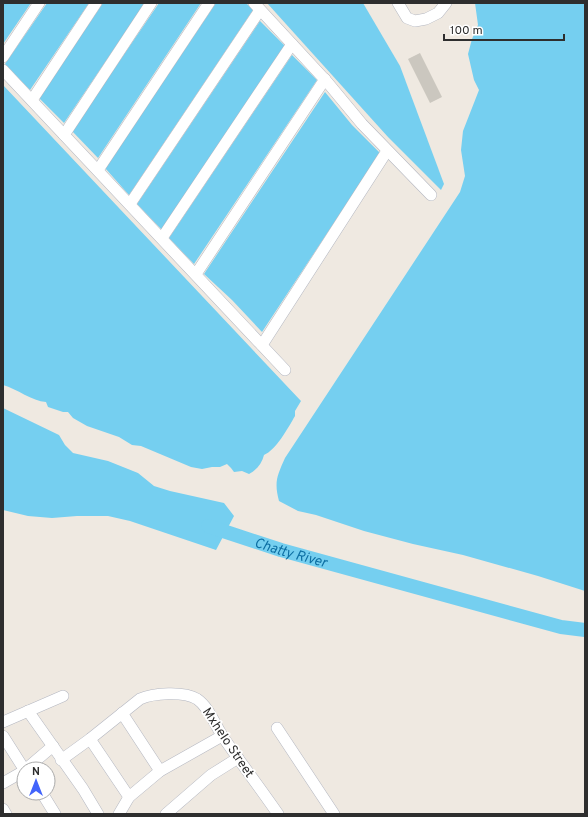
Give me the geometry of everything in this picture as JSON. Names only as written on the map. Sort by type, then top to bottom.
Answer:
[{"type":"street","points":[[3,57],[39,3]]},
{"type":"street","points":[[32,100],[96,3]]},
{"type":"street","points":[[64,135],[151,3]]},
{"type":"street","points":[[98,170],[209,3]]},
{"type":"street","points":[[398,3],[408,18],[416,21],[426,19],[438,13],[446,3]]},
{"type":"street","points":[[130,204],[257,6],[325,79],[362,124],[431,195]]},
{"type":"street","points":[[162,238],[292,44]]},
{"type":"street","points":[[3,70],[285,370]]},
{"type":"street","points":[[196,274],[325,79]]},
{"type":"street","points":[[262,345],[387,151]]},
{"type":"street","name":"Mxhelo Street","points":[[122,713],[140,699],[150,695],[164,694],[196,698],[205,706],[222,736],[278,814]]},
{"type":"street","points":[[3,722],[63,696]]},
{"type":"street","points":[[28,711],[61,760],[83,789],[98,814]]},
{"type":"street","points":[[61,760],[122,713],[160,771]]},
{"type":"street","points":[[278,728],[334,814]]},
{"type":"street","points":[[3,736],[19,761]]},
{"type":"street","points":[[119,814],[129,797],[160,771],[222,736]]},
{"type":"street","points":[[90,739],[129,797]]},
{"type":"street","points":[[36,761],[53,746]]},
{"type":"street","points":[[172,812],[211,775],[238,758]]},
{"type":"street","points":[[3,783],[16,775]]},
{"type":"street","points":[[47,801],[55,814]]},
{"type":"street","points":[[3,809],[6,814]]},
{"type":"water","points":[[3,3],[31,3],[3,44]]},
{"type":"water","points":[[47,3],[89,3],[30,90],[5,64]]},
{"type":"water","points":[[103,3],[145,3],[64,123],[39,98]]},
{"type":"water","points":[[159,3],[201,3],[98,158],[72,131]]},
{"type":"water","points":[[216,3],[246,3],[253,10],[129,195],[105,168]]},
{"type":"water","points":[[267,3],[363,3],[400,66],[444,184],[441,190],[388,137]]},
{"type":"water","points":[[475,3],[585,3],[585,591],[463,555],[364,531],[316,515],[298,511],[279,501],[277,494],[277,479],[285,458],[460,192],[465,176],[461,150],[463,131],[479,90],[474,80],[468,54],[478,25]]},
{"type":"water","points":[[260,21],[285,46],[162,230],[137,204]]},
{"type":"water","points":[[292,55],[317,80],[194,264],[169,238]]},
{"type":"water","points":[[3,85],[301,401],[295,411],[295,416],[281,438],[273,448],[264,455],[259,466],[249,474],[242,471],[234,472],[227,464],[220,467],[202,469],[191,467],[141,446],[132,445],[119,437],[87,426],[73,418],[68,412],[63,412],[48,407],[46,402],[35,399],[3,385]]},
{"type":"water","points":[[325,92],[352,125],[380,153],[262,332],[232,300],[204,274]]},
{"type":"water","points":[[3,408],[59,435],[65,445],[73,453],[108,461],[138,473],[154,486],[224,503],[234,516],[216,550],[130,521],[108,516],[52,518],[28,516],[3,510]]},
{"type":"building","points":[[420,53],[442,97],[430,103],[408,59]]},
{"type":"waterway","name":"Chatty River","points":[[208,526],[281,550],[561,627],[585,630]]}]
